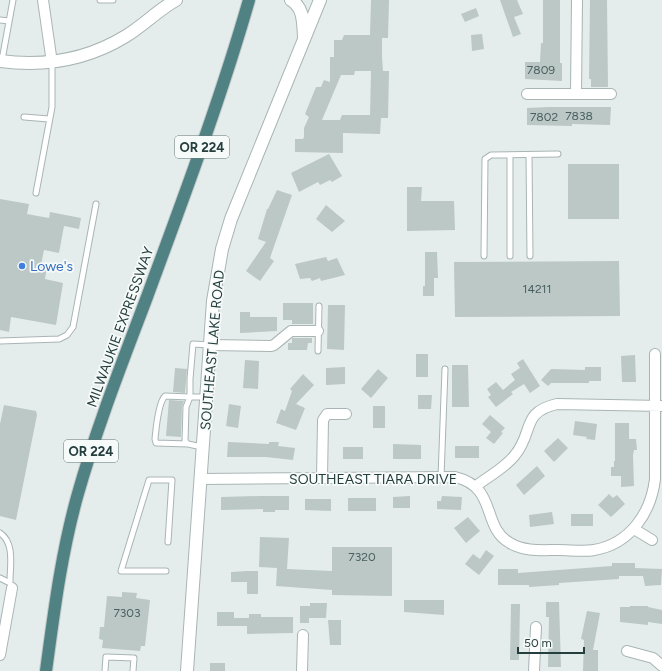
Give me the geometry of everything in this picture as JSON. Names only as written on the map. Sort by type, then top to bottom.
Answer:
[{"type":"highway","name":"MILWAUKIE EXPRESSWAY","points":[[46,671],[55,594],[68,535],[88,460],[107,402],[207,132],[249,0]]},
{"type":"street","points":[[43,0],[52,63]]},
{"type":"street","points":[[1,61],[52,63],[80,57],[121,39],[176,0]]},
{"type":"street","points":[[290,0],[300,7],[303,19],[304,38]]},
{"type":"street","name":"SOUTHEAST LAKE ROAD","points":[[187,671],[210,345],[215,286],[222,249],[231,219],[320,0]]},
{"type":"street","points":[[576,94],[577,0]]},
{"type":"street","points":[[527,94],[611,94]]},
{"type":"street","points":[[210,345],[271,346],[292,331],[318,331]]},
{"type":"street","name":"SOUTHEAST TIARA DRIVE","points":[[201,480],[455,477],[466,480],[476,486],[483,496],[499,533],[509,543],[520,548],[595,550],[616,543],[634,529],[646,512],[653,493],[658,406],[655,354]]},
{"type":"street","points":[[476,486],[514,457],[525,440],[532,418],[545,406],[557,404],[658,406]]},
{"type":"street","points":[[322,478],[323,420],[326,414],[346,414]]},
{"type":"street","points":[[634,529],[652,540]]},
{"type":"street","points":[[0,655],[5,604],[11,585]]},
{"type":"street","points":[[534,671],[536,627]]},
{"type":"street","points":[[302,671],[303,635]]},
{"type":"street","points":[[627,651],[653,658],[662,666]]},
{"type":"lane","points":[[1,61],[14,0]]},
{"type":"lane","points":[[100,0],[113,0]]},
{"type":"lane","points":[[0,20],[9,21]]},
{"type":"lane","points":[[36,194],[53,99],[52,63]]},
{"type":"lane","points":[[24,116],[50,119]]},
{"type":"lane","points":[[484,256],[485,159],[491,155],[558,154]]},
{"type":"lane","points":[[510,155],[510,256]]},
{"type":"lane","points":[[529,155],[530,256]]},
{"type":"lane","points":[[0,341],[59,339],[67,335],[73,327],[96,204]]},
{"type":"lane","points":[[318,351],[319,306]]},
{"type":"lane","points":[[186,443],[186,407],[190,397],[193,344],[210,345]]},
{"type":"lane","points":[[441,477],[445,369]]},
{"type":"lane","points":[[203,447],[186,443],[160,444],[156,443],[155,439],[163,399],[169,396],[207,397]]},
{"type":"lane","points":[[166,571],[121,571],[149,480],[172,480],[168,542]]},
{"type":"lane","points":[[0,533],[8,542],[10,552],[11,585]]},
{"type":"lane","points":[[0,578],[11,585]]},
{"type":"lane","points":[[105,671],[106,657],[134,658],[133,671]]},
{"type":"building","points":[[371,0],[389,0],[388,38],[382,38],[383,71],[389,71],[388,118],[381,118],[380,134],[343,133],[343,153],[295,152],[295,139],[303,139],[304,137],[304,128],[309,117],[305,114],[316,87],[321,87],[324,80],[330,82],[330,57],[334,57],[334,40],[342,40],[344,35],[370,35]],"holes":[[[355,71],[371,71],[370,115],[342,115],[340,120],[322,120],[341,75],[354,75]]]},
{"type":"building","points":[[500,0],[517,0],[523,14],[514,17],[521,34],[513,37]]},
{"type":"building","points":[[543,0],[560,0],[560,63],[562,63],[562,81],[525,79],[525,62],[540,62],[541,43],[543,43]]},
{"type":"building","points":[[590,0],[607,0],[608,87],[591,87],[591,79],[589,79]]},
{"type":"building","points":[[476,8],[479,16],[465,22],[461,14]]},
{"type":"building","points":[[482,34],[484,49],[472,51],[471,35]]},
{"type":"building","points":[[611,107],[610,125],[527,125],[527,108]]},
{"type":"building","points":[[329,154],[342,176],[332,182],[330,180],[320,185],[318,182],[299,192],[291,173]]},
{"type":"building","points":[[568,164],[619,164],[619,219],[568,219]]},
{"type":"building","points":[[407,187],[422,187],[421,201],[454,201],[455,230],[407,231]]},
{"type":"building","points":[[277,190],[292,195],[270,258],[274,261],[260,281],[246,271],[266,242],[258,239],[267,209]]},
{"type":"building","name":"Lowe's","points":[[0,199],[29,204],[27,214],[49,218],[50,212],[81,218],[79,229],[64,226],[59,253],[44,250],[41,265],[47,266],[45,279],[63,283],[56,325],[11,317],[9,332],[0,330]]},
{"type":"building","points":[[326,205],[345,221],[332,232],[316,219]]},
{"type":"building","points":[[425,252],[437,252],[438,278],[434,278],[434,296],[423,296],[423,286],[425,286]]},
{"type":"building","points":[[326,257],[328,261],[337,258],[345,275],[321,281],[320,278],[312,281],[310,278],[300,279],[295,264]]},
{"type":"building","points":[[619,261],[620,316],[455,317],[454,262]]},
{"type":"building","points":[[283,303],[313,303],[313,324],[292,324],[292,320],[283,320]]},
{"type":"building","points":[[328,305],[345,305],[344,350],[327,349]]},
{"type":"building","points":[[240,312],[250,312],[250,317],[277,317],[277,331],[240,333]]},
{"type":"building","points":[[292,338],[312,338],[312,343],[308,343],[307,350],[288,350],[288,343],[292,343]]},
{"type":"building","points":[[416,354],[428,354],[428,377],[416,377]]},
{"type":"building","points":[[635,355],[636,382],[622,382],[621,356]]},
{"type":"building","points":[[523,359],[540,386],[530,393],[524,384],[511,392],[513,394],[496,407],[488,397],[491,395],[487,389],[496,382],[503,390],[515,380],[511,374],[520,368],[517,363]]},
{"type":"building","points":[[245,360],[259,361],[258,389],[243,388]]},
{"type":"building","points":[[452,365],[468,365],[469,407],[452,407]]},
{"type":"building","points":[[345,367],[345,384],[326,385],[326,368]]},
{"type":"building","points":[[585,367],[601,367],[601,381],[589,381],[589,383],[551,383],[548,386],[541,380],[551,369],[585,370]]},
{"type":"building","points":[[175,368],[187,369],[185,393],[173,392]]},
{"type":"building","points":[[378,369],[388,378],[371,398],[361,389]]},
{"type":"building","points":[[303,374],[314,385],[296,404],[305,408],[296,430],[276,423],[281,409],[285,411],[292,391],[290,389]]},
{"type":"building","points":[[418,395],[432,395],[431,409],[418,409]]},
{"type":"building","points":[[169,400],[184,401],[182,407],[181,437],[166,436]]},
{"type":"building","points":[[229,404],[241,406],[238,428],[226,426]]},
{"type":"building","points":[[4,405],[36,411],[37,415],[16,520],[0,516],[0,424]]},
{"type":"building","points":[[373,406],[385,406],[385,428],[373,428]]},
{"type":"building","points":[[490,415],[505,428],[494,444],[486,438],[491,432],[482,424]]},
{"type":"building","points":[[575,421],[597,424],[595,440],[573,435]]},
{"type":"building","points":[[615,423],[629,423],[629,439],[636,439],[637,450],[634,450],[633,455],[634,486],[621,487],[621,476],[611,476],[611,467],[614,467],[615,461]]},
{"type":"building","points":[[558,438],[568,448],[554,462],[544,451]]},
{"type":"building","points":[[228,442],[269,444],[269,442],[279,442],[278,446],[295,448],[293,460],[266,457],[227,457]]},
{"type":"building","points":[[393,444],[421,445],[421,459],[393,459]]},
{"type":"building","points":[[455,446],[479,446],[479,458],[455,458]]},
{"type":"building","points":[[343,447],[363,447],[363,459],[343,459]]},
{"type":"building","points":[[537,466],[545,476],[524,495],[516,485]]},
{"type":"building","points":[[609,494],[613,498],[617,495],[625,504],[611,517],[598,505]]},
{"type":"building","points":[[289,496],[289,510],[263,512],[263,509],[221,510],[221,497]]},
{"type":"building","points":[[410,496],[410,508],[393,508],[393,497]]},
{"type":"building","points":[[442,496],[462,497],[461,510],[437,509],[437,501],[441,501]]},
{"type":"building","points":[[348,498],[376,498],[376,511],[348,511]]},
{"type":"building","points":[[305,499],[331,499],[331,511],[305,510]]},
{"type":"building","points":[[552,512],[554,524],[530,527],[529,515]]},
{"type":"building","points":[[571,514],[593,514],[593,526],[571,526]]},
{"type":"building","points":[[468,517],[480,531],[466,543],[454,528]]},
{"type":"building","points":[[260,537],[289,538],[287,569],[332,571],[332,547],[392,547],[392,596],[332,595],[332,590],[276,586],[277,568],[259,567]]},
{"type":"building","points":[[486,550],[494,556],[479,575],[465,564],[473,554],[480,559]]},
{"type":"building","points":[[612,563],[635,563],[635,568],[662,569],[661,585],[645,586],[643,576],[619,576],[619,579],[559,583],[559,585],[529,587],[529,585],[498,585],[498,569],[518,569],[518,573],[612,566]]},
{"type":"building","points":[[258,571],[258,594],[247,594],[247,582],[231,582],[231,572]]},
{"type":"building","points":[[122,592],[137,593],[136,598],[150,600],[145,646],[141,646],[140,651],[102,648],[103,640],[99,639],[100,627],[104,627],[107,596],[122,597]]},
{"type":"building","points":[[404,600],[444,600],[444,615],[404,612]]},
{"type":"building","points":[[546,602],[559,602],[561,667],[548,667],[549,617],[546,617]]},
{"type":"building","points":[[310,603],[327,603],[326,618],[309,618],[309,623],[300,623],[300,606],[310,606]]},
{"type":"building","points":[[511,604],[520,604],[519,660],[510,660]]},
{"type":"building","points":[[648,606],[662,610],[662,624],[648,622],[648,625],[620,622],[620,607]]},
{"type":"building","points":[[587,611],[600,613],[593,650],[598,650],[598,671],[583,671],[584,640],[581,639]]},
{"type":"building","points":[[217,612],[234,612],[234,618],[249,618],[249,614],[261,614],[261,617],[293,617],[293,633],[247,634],[247,626],[217,626]]},
{"type":"building","points":[[328,620],[341,620],[341,645],[330,645]]},
{"type":"building","points":[[210,663],[225,663],[225,671],[210,671]]},
{"type":"place","name":"Lowe's","points":[[22,266]]}]
